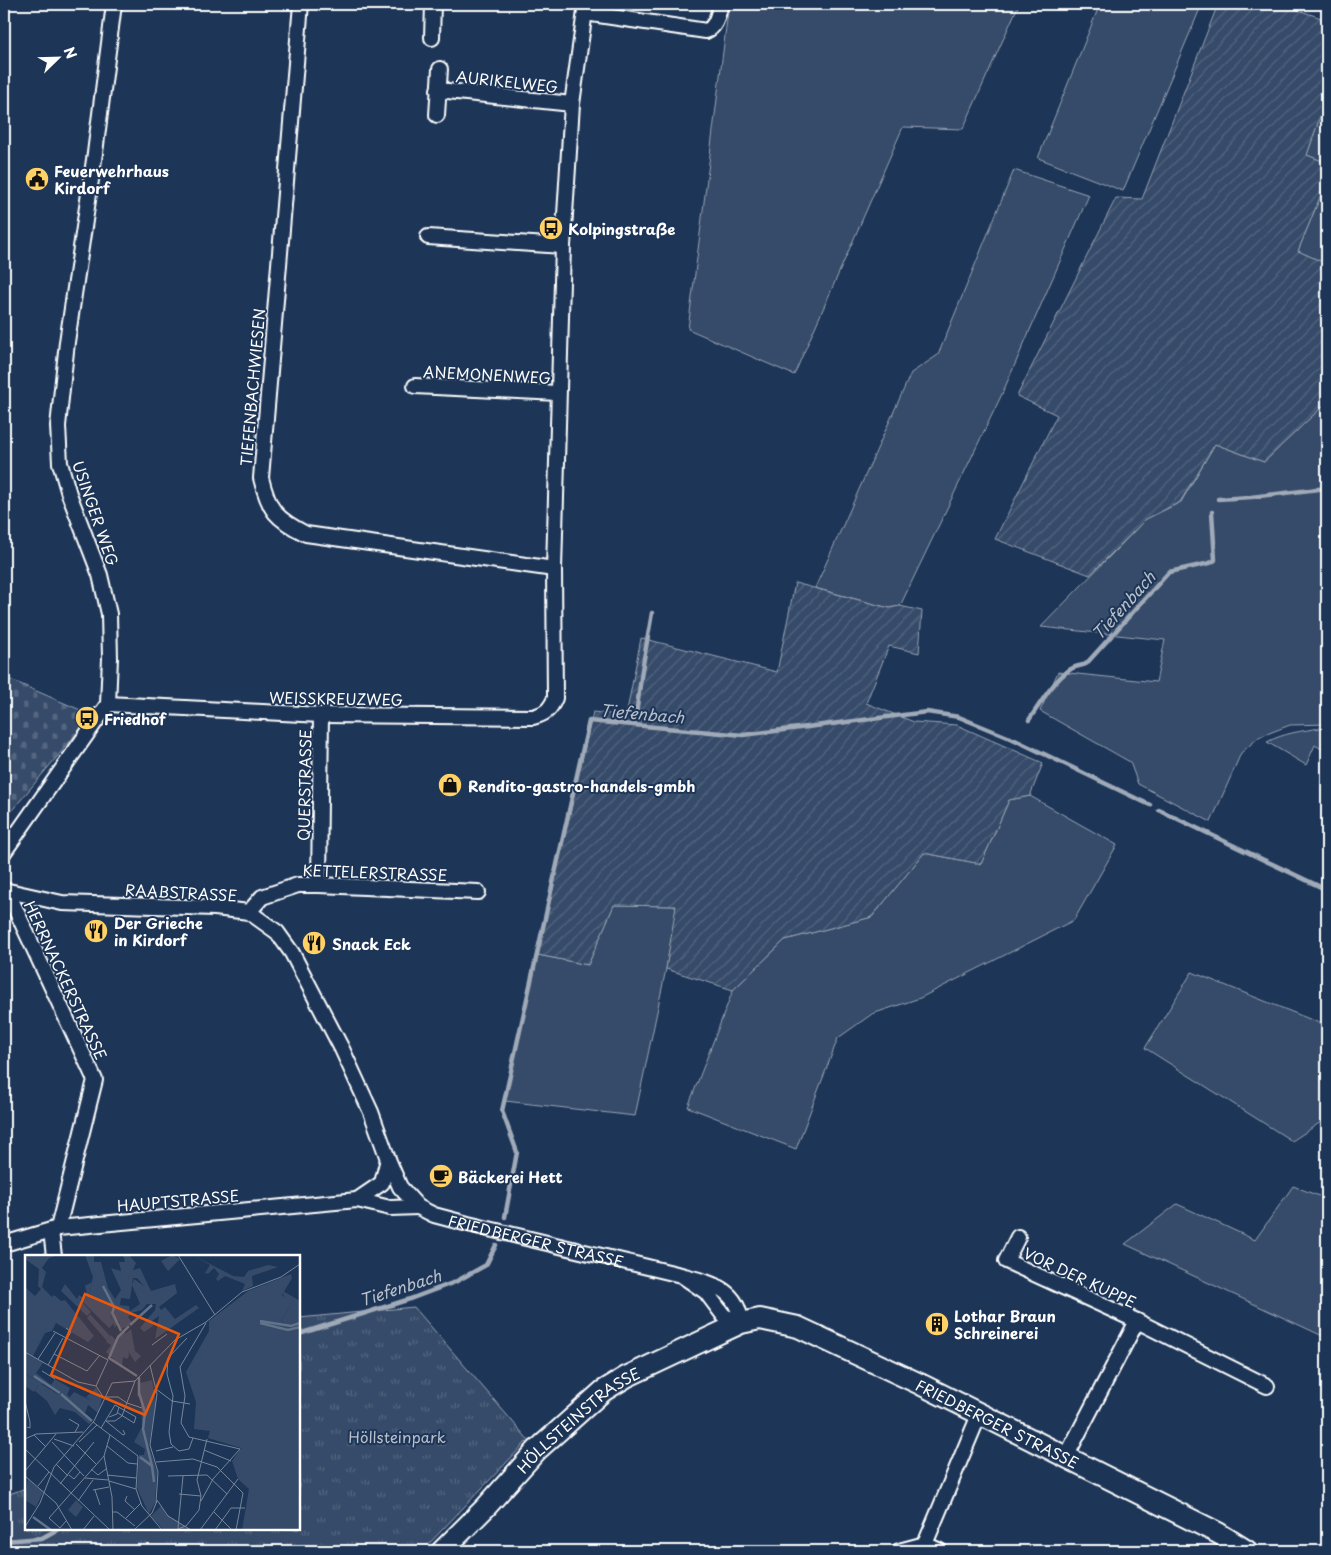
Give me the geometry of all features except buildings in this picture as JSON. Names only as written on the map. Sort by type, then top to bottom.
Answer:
[{"type":"street","name":"USINGER WEG","points":[[108,704],[110,658],[108,614],[100,575],[69,494],[60,463],[58,426],[67,342],[95,153],[114,4]]},
{"type":"street","name":"TIEFENBACHWIESEN","points":[[300,4],[261,478],[270,507],[280,520],[306,534],[554,569]]},
{"type":"street","points":[[432,38],[433,4]]},
{"type":"street","points":[[554,569],[563,246],[572,104],[586,8],[706,31],[711,29],[714,24],[721,4]]},
{"type":"street","name":"AURIKELWEG","points":[[437,115],[440,69]]},
{"type":"street","name":"AURIKELWEG","points":[[438,90],[572,104]]},
{"type":"street","points":[[428,236],[563,246]]},
{"type":"street","name":"ANEMONENWEG","points":[[415,386],[558,393]]},
{"type":"street","name":"WEISSKREUZWEG","points":[[108,704],[321,715],[533,717],[548,711],[555,698],[554,569]]},
{"type":"street","points":[[4,852],[108,704]]},
{"type":"street","name":"QUERSTRASSE","points":[[319,885],[321,715]]},
{"type":"street","name":"KETTELERSTRASSE","points":[[249,912],[262,896],[298,885],[478,892]]},
{"type":"street","name":"RAABSTRASSE","points":[[5,890],[62,903],[215,908],[249,912],[277,932],[292,953],[342,1049],[371,1112],[400,1187]]},
{"type":"street","name":"HERRNACKERSTRASSE","points":[[5,890],[95,1080],[54,1229]]},
{"type":"street","name":"HAUPTSTRASSE","points":[[357,1200],[382,1183],[388,1159]]},
{"type":"street","name":"FRIEDBERGER STRASSE","points":[[400,1187],[418,1207],[434,1215],[681,1275],[706,1292],[724,1316],[741,1323],[760,1319],[798,1327],[920,1384],[1218,1533],[1247,1551]]},
{"type":"street","name":"HAUPTSTRASSE","points":[[4,1244],[54,1229],[357,1200],[390,1208],[418,1207]]},
{"type":"street","points":[[54,1229],[54,1255]]},
{"type":"street","name":"VOR DER KUPPE","points":[[1018,1237],[1006,1261],[1137,1321],[1267,1386]]},
{"type":"street","name":"VOR DER KUPPE","points":[[1066,1457],[1137,1321]]},
{"type":"street","name":"HÖLLSTEINSTRASSE","points":[[442,1551],[486,1507],[537,1450],[603,1391],[626,1377],[741,1323]]},
{"type":"street","points":[[925,1544],[979,1415]]},
{"type":"street","points":[[899,1551],[925,1544],[940,1551]]},
{"type":"green space","points":[[729,4],[1019,4],[963,129],[903,127],[794,375],[688,329]]},
{"type":"green space","points":[[1100,4],[1202,4],[1123,191],[1038,158]]},
{"type":"green space","points":[[1218,4],[1281,4],[1327,20],[1327,96],[1307,155],[1327,163],[1327,180],[1298,251],[1327,264],[1327,402],[1264,462],[1215,444],[1180,502],[1146,519],[1090,575],[995,539],[1057,415],[1017,396],[1116,198],[1142,199]]},
{"type":"green space","points":[[1327,96],[1327,163],[1307,155]]},
{"type":"green space","points":[[1014,170],[1089,195],[1002,394],[900,606],[889,608],[815,588],[911,373],[938,355]]},
{"type":"green space","points":[[1327,180],[1327,264],[1298,251]]},
{"type":"green space","points":[[1327,402],[1327,724],[1290,725],[1259,737],[1241,753],[1211,822],[1138,784],[1130,762],[1040,711],[1058,672],[1156,682],[1165,640],[1041,627],[1146,519],[1181,502],[1215,444],[1264,462]]},
{"type":"green space","points":[[795,583],[889,608],[900,606],[922,611],[919,653],[889,646],[866,703],[914,722],[957,725],[1043,763],[1030,796],[1009,800],[981,864],[924,853],[872,917],[785,940],[733,990],[666,969],[676,906],[614,905],[588,965],[538,955],[593,712],[626,716],[641,638],[777,672]]},
{"type":"green space","points":[[4,677],[92,715],[4,820]]},
{"type":"green space","points":[[1320,728],[1327,729],[1327,752],[1315,745],[1306,765],[1267,742],[1286,734]]},
{"type":"green space","points":[[1030,796],[1117,845],[1074,920],[920,998],[872,1014],[838,1038],[796,1149],[688,1107],[733,990],[785,940],[872,917],[924,853],[981,864],[1009,800]]},
{"type":"green space","points":[[614,905],[677,906],[666,969],[635,1116],[505,1101],[538,955],[588,965]]},
{"type":"green space","points":[[1192,972],[1322,1024],[1327,1022],[1327,1118],[1292,1141],[1145,1048]]},
{"type":"green space","points":[[1293,1186],[1327,1199],[1327,1338],[1125,1244],[1177,1204],[1255,1240]]},
{"type":"green space","name":"Höllsteinpark","points":[[414,1307],[537,1450],[526,1442],[422,1551],[4,1551],[4,1496],[25,1488],[25,1530],[300,1530],[300,1318]]},
{"type":"waterway","points":[[1218,499],[1327,488]]},
{"type":"waterway","name":"Tiefenbach","points":[[1029,720],[1059,679],[1073,668],[1086,664],[1169,572],[1210,563],[1215,560],[1212,512]]},
{"type":"waterway","points":[[636,715],[652,613]]},
{"type":"waterway","name":"Tiefenbach","points":[[505,1217],[517,1152],[502,1111],[589,721],[743,735],[927,712],[959,717],[1015,740],[1150,805]]},
{"type":"waterway","points":[[1159,810],[1327,890]]},
{"type":"waterway","name":"Tiefenbach","points":[[300,1334],[410,1299],[455,1282],[486,1265],[496,1245]]},
{"type":"waterway","name":"Tiefenbach","points":[[4,1541],[42,1538],[56,1530]]},
{"type":"place","name":"Feuerwehrhaus Kirdorf","points":[[37,179]]},
{"type":"place","name":"Kolpingstraße","points":[[551,228]]},
{"type":"place","name":"Friedhof","points":[[87,718]]},
{"type":"place","name":"Rendito-gastro-handels-gmbh","points":[[450,785]]},
{"type":"place","name":"Der Grieche in Kirdorf","points":[[96,931]]},
{"type":"place","name":"Snack Eck","points":[[314,943]]},
{"type":"place","name":"Bäckerei Hett","points":[[441,1176]]},
{"type":"place","name":"Lothar Braun Schreinerei","points":[[937,1324]]}]
